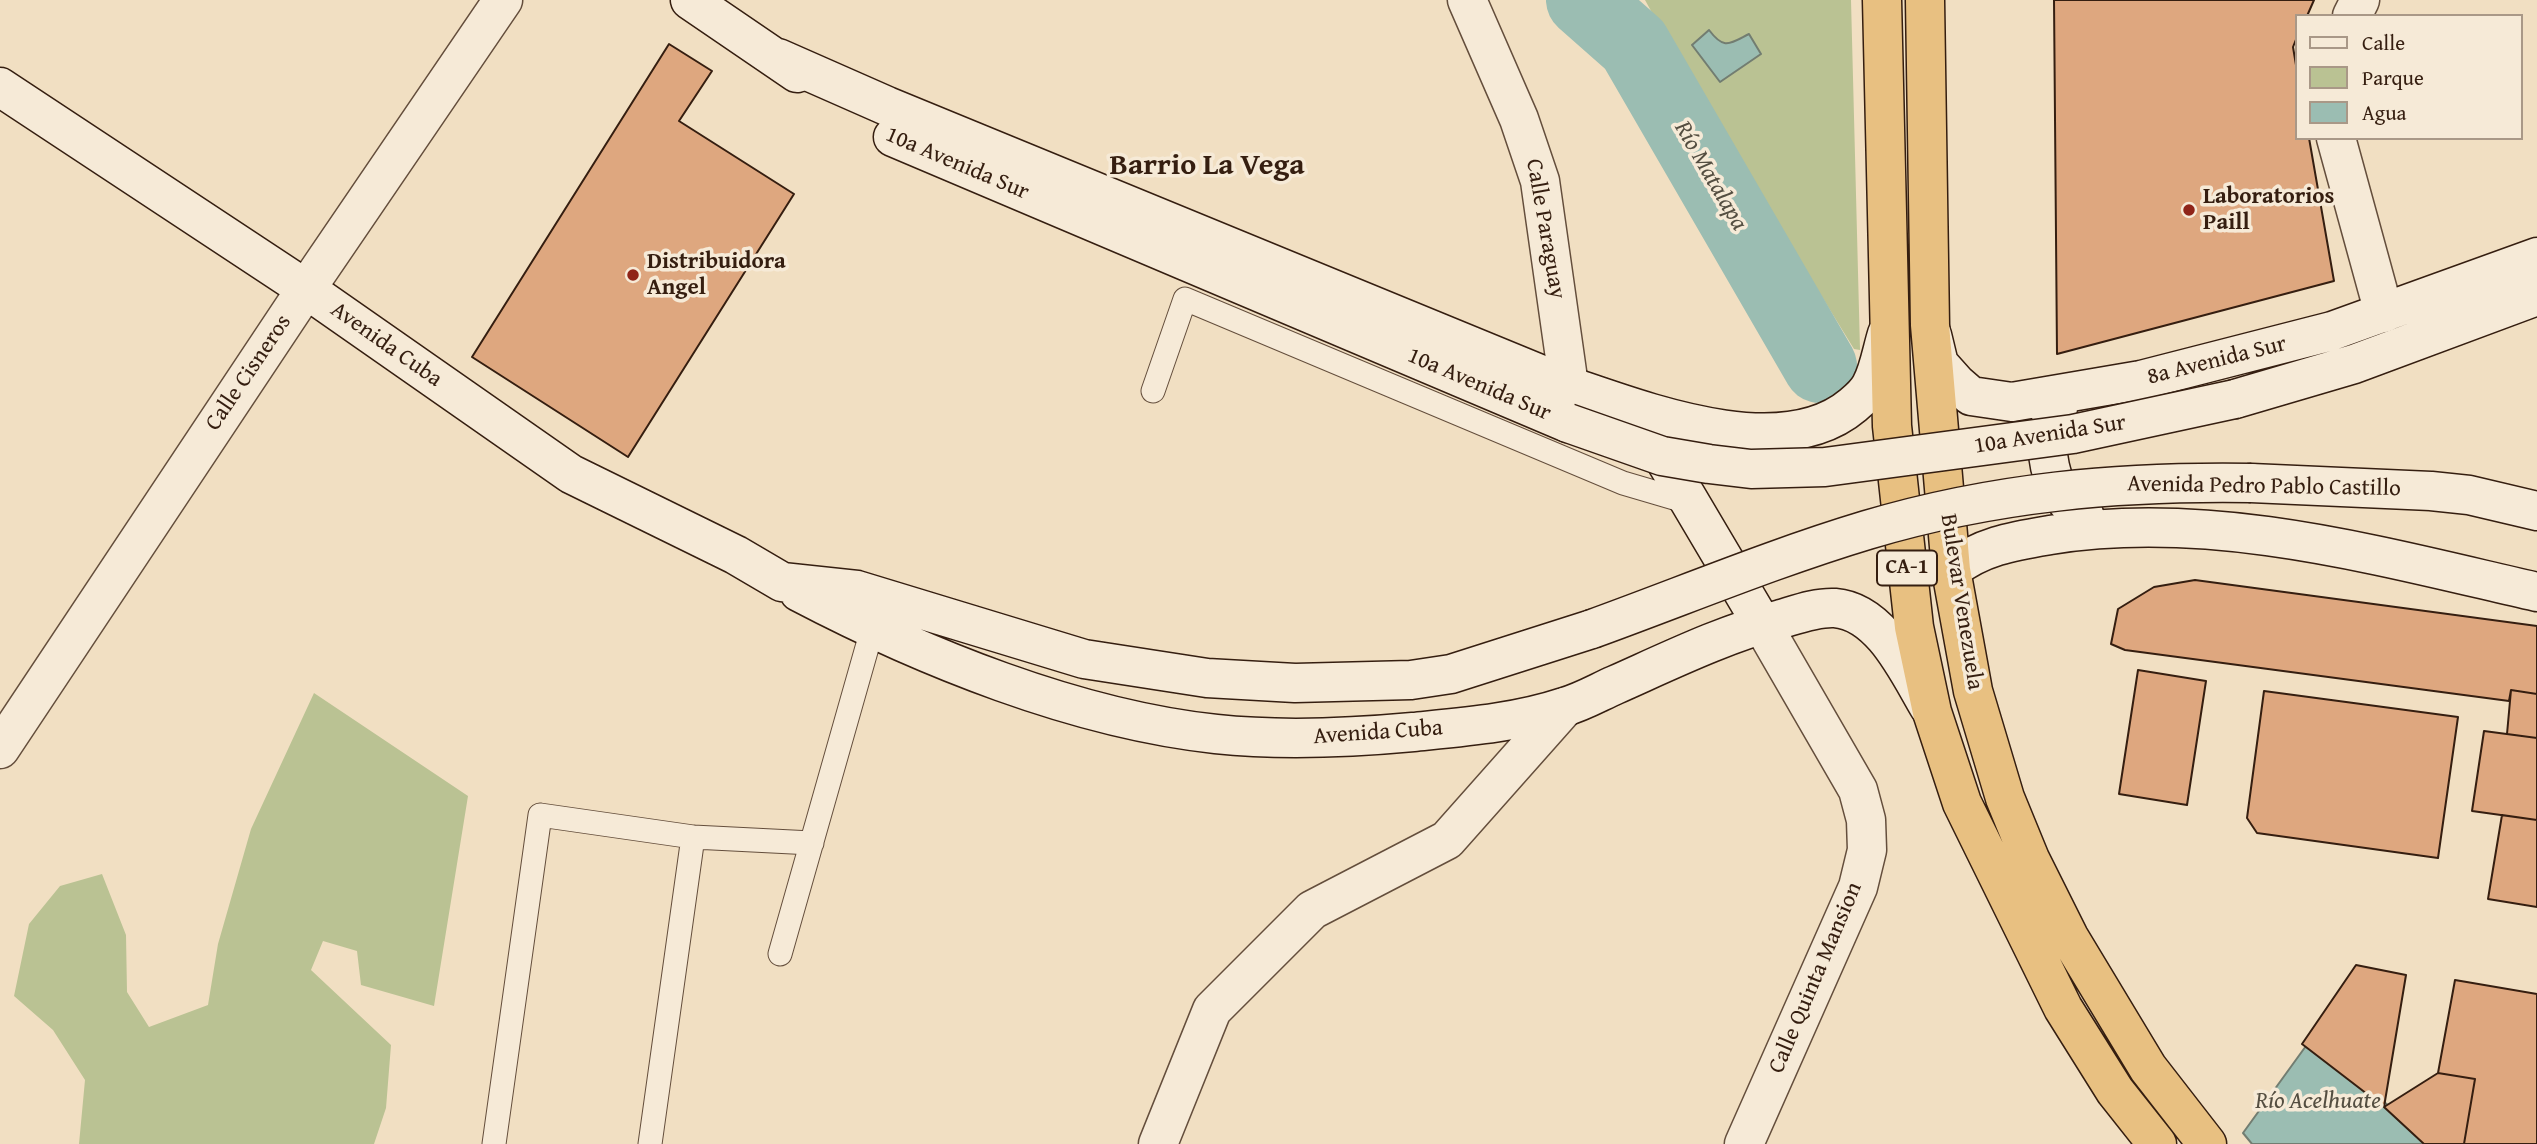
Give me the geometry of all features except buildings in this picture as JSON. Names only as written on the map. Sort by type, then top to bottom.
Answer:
[{"type":"highway","name":"Bulevar Venezuela","points":[[1882,0],[1892,426],[1914,627],[1932,712],[1962,803],[2063,1009],[2115,1091],[2157,1144]]},
{"type":"highway","name":"Bulevar Venezuela","points":[[1925,0],[1930,325],[1951,570],[1973,691],[2005,798],[2030,859],[2069,937],[2148,1068],[2207,1144]]},
{"type":"street","name":"Calle Cisneros","points":[[0,749],[306,289],[503,0]]},
{"type":"street","name":"Calle Paraguay","points":[[1467,0],[1523,129],[1540,181],[1569,405]]},
{"type":"street","name":"10a Avenida Sur","points":[[704,4],[856,119],[888,135],[1569,405],[1662,456],[1751,469],[1812,467],[2073,434],[2235,399],[2354,364],[2537,296]]},
{"type":"street","name":"Avenida Cuba","points":[[0,87],[306,289],[571,474],[736,555],[872,630],[982,675],[1108,713],[1216,734],[1327,738],[1380,735],[1496,722],[1565,707],[1762,624],[1821,609],[1836,608],[1852,613],[1877,629],[1904,664],[1932,712]]},
{"type":"street","points":[[2337,140],[2384,313]]},
{"type":"street","name":"8a Avenida Sur","points":[[1930,325],[1939,364],[1971,396],[2012,402],[2097,388],[2236,357],[2332,331],[2537,257]]},
{"type":"street","name":"10a Avenida Sur","points":[[1569,405],[1634,408],[1717,429],[1790,430],[1827,422],[1839,416],[1871,386],[1889,324]]},
{"type":"street","points":[[2097,388],[2061,404],[2050,418],[2048,447],[2051,466],[2064,500],[2080,512],[2129,527]]},
{"type":"street","name":"Calle Quinta Mansion","points":[[1634,408],[1858,790],[1866,820],[1867,850],[1845,919],[1744,1144]]},
{"type":"street","name":"Avenida Pedro Pablo Castillo","points":[[1592,629],[1830,542],[1913,518],[1984,503],[2115,484],[2251,483],[2431,491],[2469,495],[2537,511]]},
{"type":"street","name":"Avenida Pedro Pablo Castillo","points":[[1951,570],[1972,556],[2003,543],[2129,527],[2187,528],[2340,548],[2537,592]]},
{"type":"street","name":"Avenida Cuba","points":[[782,582],[857,590],[1084,659],[1208,678],[1295,683],[1411,680],[1451,674],[1592,629]]},
{"type":"street","points":[[1158,1144],[1212,1010],[1312,910],[1447,840],[1565,707]]},
{"type":"lane","points":[[1153,391],[1185,299],[1623,483],[1691,503]]},
{"type":"lane","points":[[780,954],[872,630]]},
{"type":"lane","points":[[494,1144],[540,815],[693,837],[812,843]]},
{"type":"lane","points":[[650,1144],[693,837]]},
{"type":"green space","points":[[1645,0],[1851,0],[1860,350],[1854,349],[1693,87]]},
{"type":"green space","points":[[314,693],[468,796],[434,1006],[361,985],[357,951],[323,941],[311,970],[391,1045],[386,1108],[374,1144],[79,1144],[85,1080],[53,1030],[14,996],[29,924],[60,886],[102,874],[126,935],[127,992],[149,1027],[208,1005],[218,944],[251,829]]},
{"type":"water","points":[[1709,30],[1723,43],[1749,34],[1761,54],[1720,82],[1692,45]]},
{"type":"water","name":"Río Acelhuate","points":[[2311,1039],[2433,1144],[2252,1144],[2243,1133]]},
{"type":"waterway","name":"Río Matalapa","points":[[1583,0],[1634,45],[1820,366]]},
{"type":"place","name":"Laboratorios Paill","points":[[2189,210]]},
{"type":"place","name":"Distribuidora Angel","points":[[633,275]]},
{"type":"district","name":"Barrio La Vega","points":[[1207,166]]}]
